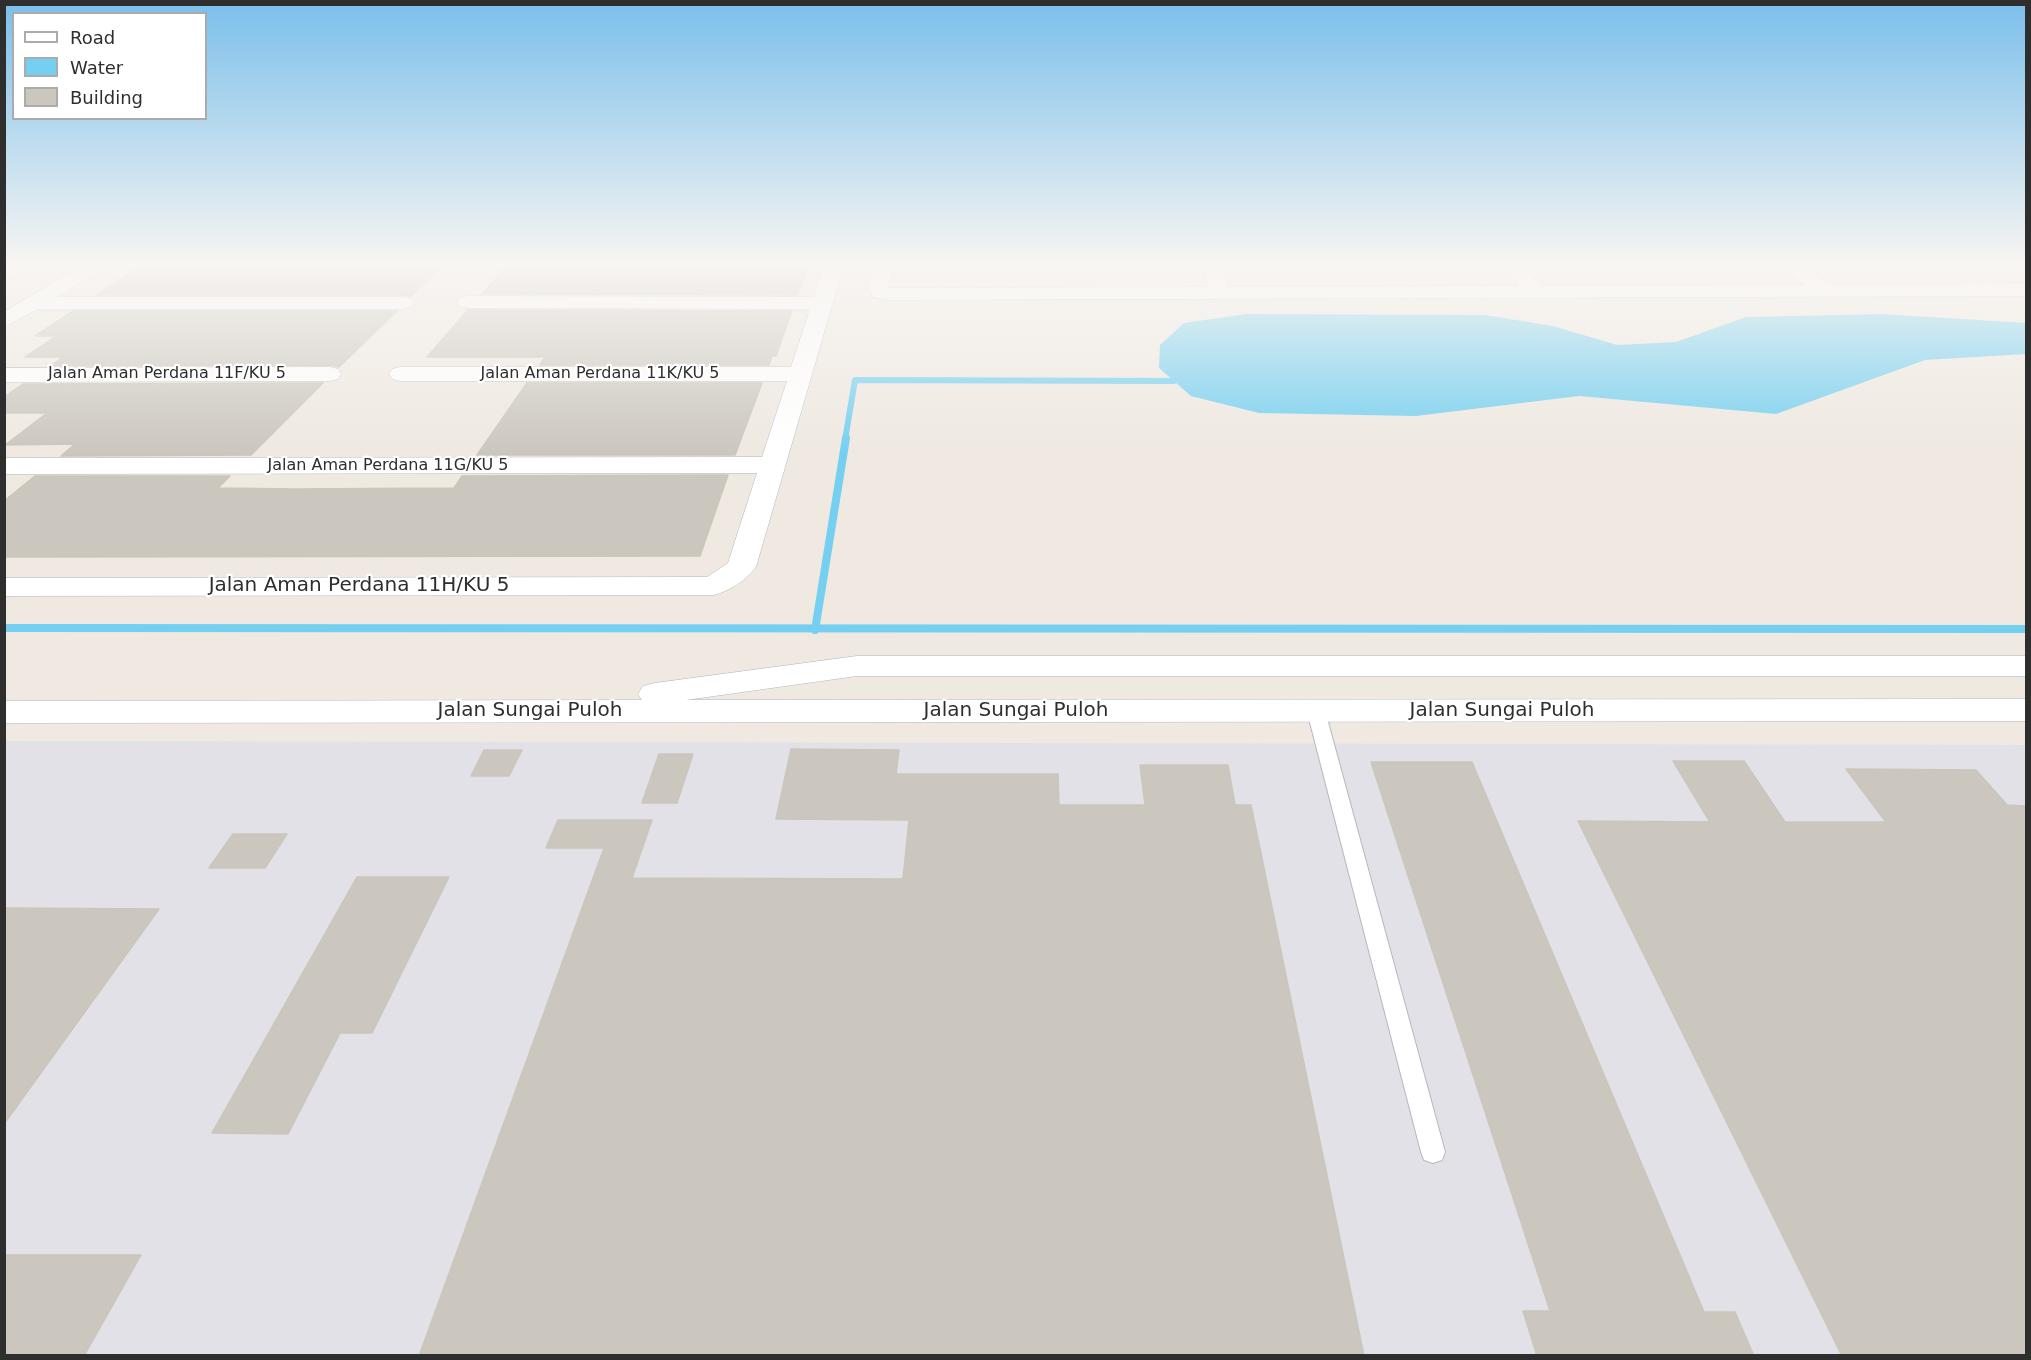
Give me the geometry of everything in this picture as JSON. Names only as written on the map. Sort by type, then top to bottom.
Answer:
[{"type":"street","points":[[772,465],[814,327]]},
{"type":"street","name":"Jalan Aman Perdana 11F/KU 5","points":[[4,375],[330,374]]},
{"type":"street","name":"Jalan Aman Perdana 11K/KU 5","points":[[400,374],[800,374]]},
{"type":"street","name":"Jalan Aman Perdana 11G/KU 5","points":[[4,466],[772,465]]},
{"type":"street","name":"Jalan Aman Perdana 11H/KU 5","points":[[4,586],[714,585],[741,567],[772,465]]},
{"type":"street","points":[[534,711],[857,666],[2026,666]]},
{"type":"street","name":"Jalan Sungai Puloh","points":[[4,712],[2026,710]]},
{"type":"lane","points":[[1316,711],[1433,1152]]},
{"type":"shaded area","points":[[5,741],[2026,745],[2026,1355],[5,1356]]},
{"type":"water","points":[[1179,327],[1558,327],[1617,345],[1676,342],[1717,327],[2026,327],[2026,354],[1925,360],[1776,414],[1579,396],[1416,416],[1259,413],[1191,396],[1159,368],[1160,345]]},
{"type":"building","points":[[48,327],[380,327],[339,367],[330,365],[50,366],[63,357],[25,357],[56,336],[35,336]]},
{"type":"building","points":[[453,327],[786,327],[776,356],[772,356],[769,365],[540,365],[545,357],[427,357]]},
{"type":"building","points":[[323,383],[251,455],[61,456],[75,444],[5,445],[47,413],[4,413],[4,397],[23,384]]},
{"type":"building","points":[[527,383],[762,383],[735,455],[477,455]]},
{"type":"building","points":[[728,475],[700,556],[4,557],[4,501],[35,476],[230,476],[218,488],[294,489],[454,488],[462,476]]},
{"type":"building","points":[[791,749],[899,750],[896,774],[1058,774],[1059,805],[1145,805],[1140,765],[1228,765],[1235,805],[1251,805],[1364,1356],[419,1356],[604,848],[546,848],[558,820],[652,820],[632,878],[903,879],[909,820],[776,819]]},
{"type":"building","points":[[484,750],[522,750],[509,776],[471,776]]},
{"type":"building","points":[[659,754],[693,754],[677,803],[642,803]]},
{"type":"building","points":[[1673,761],[1744,761],[1785,822],[1886,822],[1846,769],[1976,770],[2007,805],[2026,806],[2026,1356],[1842,1356],[1578,821],[1710,822]]},
{"type":"building","points":[[1371,762],[1472,762],[1704,1312],[1735,1312],[1754,1356],[1537,1356],[1523,1311],[1550,1311]]},
{"type":"building","points":[[233,834],[287,834],[265,868],[209,868]]},
{"type":"building","points":[[357,877],[449,877],[372,1033],[340,1033],[288,1134],[212,1133]]},
{"type":"building","points":[[4,908],[159,909],[4,1124]]},
{"type":"building","points":[[4,1255],[141,1255],[84,1356],[4,1356]]},
{"type":"waterway","points":[[845,440],[855,380],[1174,381]]},
{"type":"waterway","points":[[815,628],[846,438]]},
{"type":"waterway","points":[[4,628],[815,628]]},
{"type":"waterway","points":[[815,628],[2026,629]]}]
